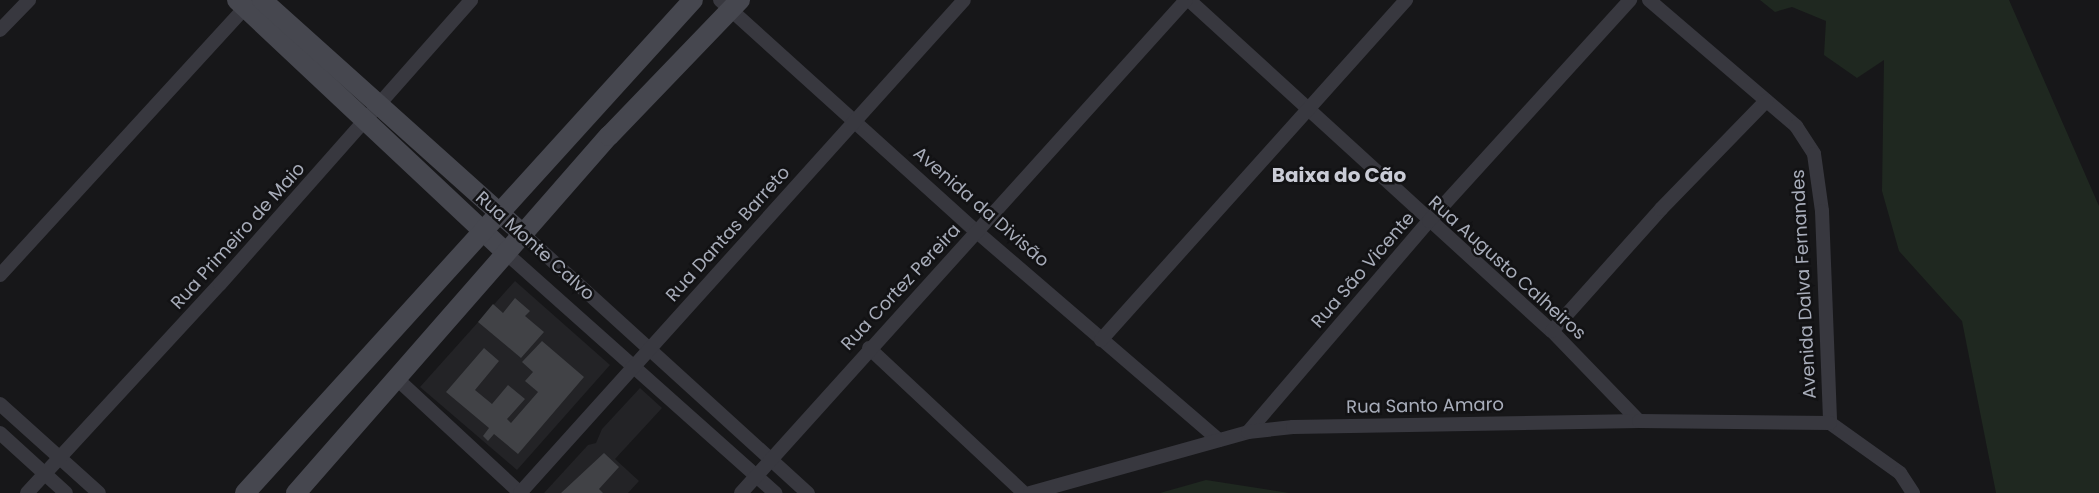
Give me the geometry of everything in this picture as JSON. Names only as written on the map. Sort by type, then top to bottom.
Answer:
[{"type":"main road","points":[[245,493],[693,0]]},
{"type":"main road","name":"Rua Monte Calvo","points":[[249,2],[380,105],[524,235]]},
{"type":"main road","name":"Rua Monte Calvo","points":[[249,2],[365,121],[506,253]]},
{"type":"main road","points":[[296,493],[609,136],[730,3]]},
{"type":"street","points":[[0,30],[29,0]]},
{"type":"street","name":"Rua Primeiro de Maio","points":[[27,493],[380,105],[471,0]]},
{"type":"street","name":"Rua Dantas Barreto","points":[[520,493],[964,0]]},
{"type":"street","name":"Rua Augusto Calheiros","points":[[1187,0],[1552,331],[1639,421]]},
{"type":"street","name":"Rua Cortez Pereira","points":[[741,493],[869,348],[1187,0]]},
{"type":"street","points":[[1101,339],[1309,113],[1406,0]]},
{"type":"street","name":"Rua São Vicente","points":[[1248,432],[1429,221],[1630,0]]},
{"type":"street","name":"Avenida Dalva Fernandes","points":[[1649,0],[1803,133],[1819,172],[1830,423]]},
{"type":"street","points":[[0,275],[249,2]]},
{"type":"street","name":"Avenida da Divisão","points":[[730,3],[977,232],[1031,274],[1101,339],[1219,440]]},
{"type":"street","points":[[1552,331],[1660,209],[1766,101]]},
{"type":"street","name":"Rua Monte Calvo","points":[[524,235],[808,493]]},
{"type":"street","name":"Rua Monte Calvo","points":[[506,253],[775,493]]},
{"type":"street","points":[[869,348],[1024,493]]},
{"type":"street","points":[[396,378],[520,493]]},
{"type":"street","points":[[0,404],[60,455],[99,493]]},
{"type":"street","name":"Rua Santo Amaro","points":[[1030,493],[1248,432],[1293,427],[1639,421],[1830,423]]},
{"type":"street","points":[[1830,423],[1900,473],[1913,493]]},
{"type":"street","points":[[0,434],[66,493]]},
{"type":"shaded area","points":[[1760,0],[2009,0],[2099,206],[2099,493],[1996,493],[1962,321],[1899,251],[1882,191],[1884,60],[1857,78],[1824,55],[1826,21],[1792,7],[1775,12]]},
{"type":"shaded area","points":[[515,281],[610,365],[517,470],[420,387]]},
{"type":"shaded area","points":[[640,388],[662,408],[615,459],[639,481],[628,493],[544,493],[588,445],[596,443],[602,429]]},
{"type":"shaded area","points":[[1206,480],[1289,493],[1160,493]]},
{"type":"building","points":[[515,298],[530,311],[525,316],[544,332],[521,358],[478,322],[493,304],[503,313]]},
{"type":"building","points":[[542,341],[584,377],[518,454],[494,434],[488,441],[483,436],[489,428],[446,392],[484,348],[499,361],[475,390],[492,404],[508,385],[525,399],[507,419],[511,423],[538,392],[525,381],[533,372],[522,362]]},
{"type":"building","points":[[604,453],[619,467],[599,489],[603,493],[561,493]]},
{"type":"district","name":"Baixa do Cão","points":[[1339,175]]}]
